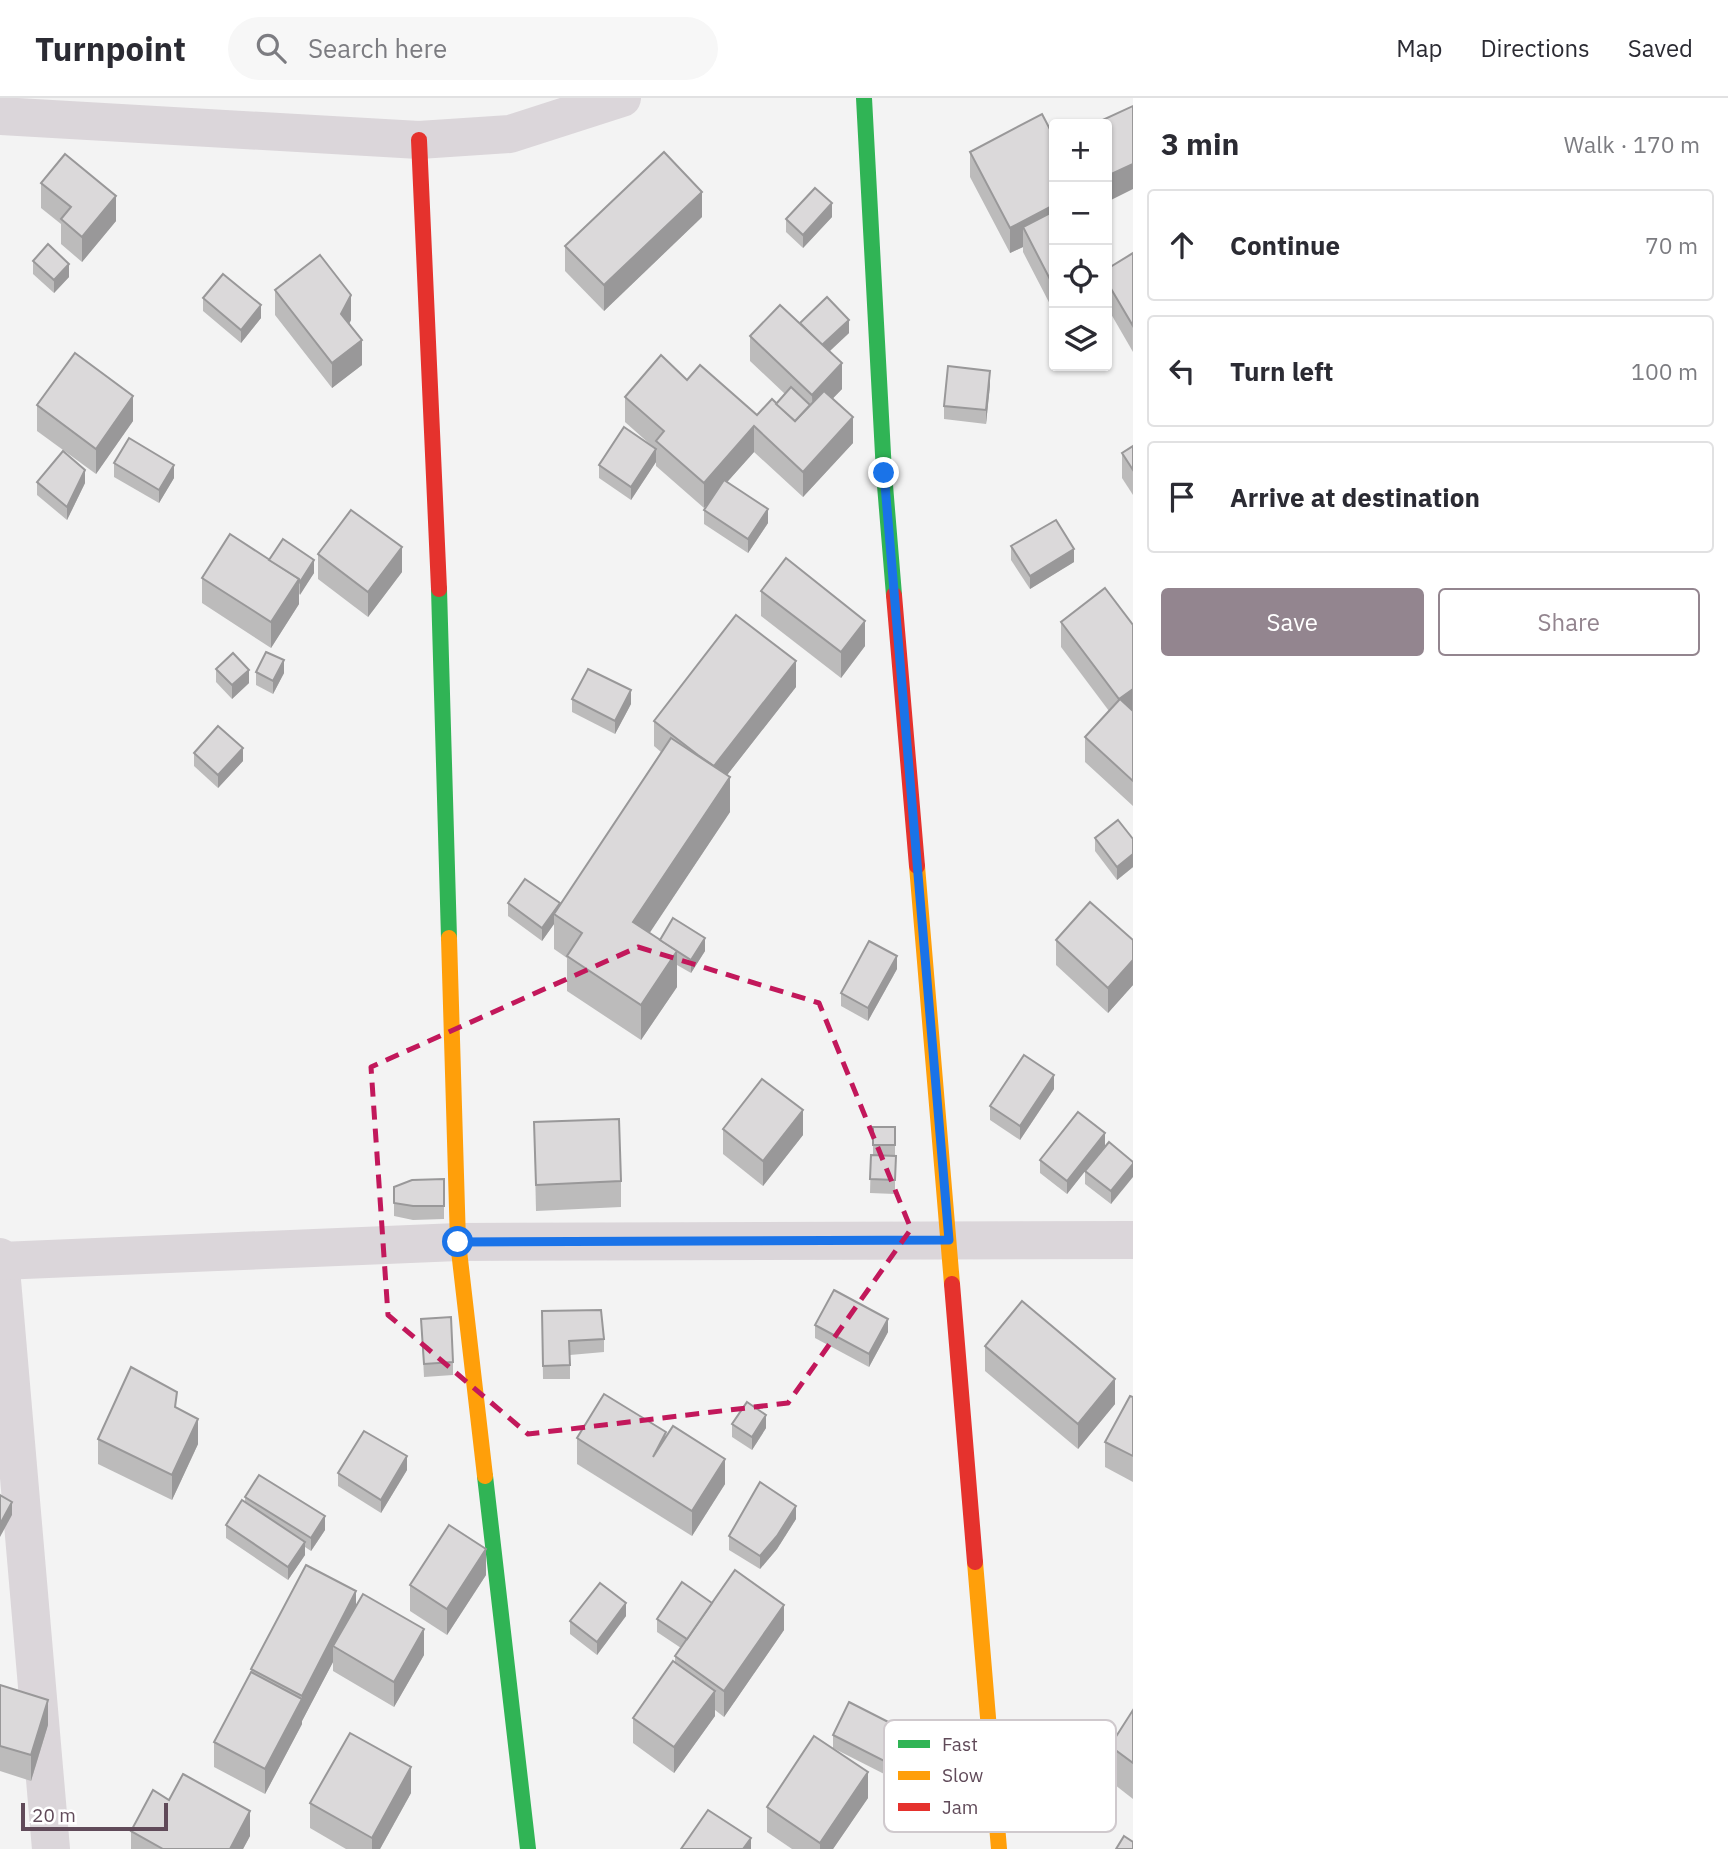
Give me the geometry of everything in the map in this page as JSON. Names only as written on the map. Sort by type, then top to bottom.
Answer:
[{"type":"street","points":[[0,116],[419,140],[510,134],[622,98]]},
{"type":"street","points":[[864,98],[884,473],[988,1720]]},
{"type":"street","points":[[419,140],[436,488],[458,1242],[528,1849]]},
{"type":"street","points":[[51,1849],[0,1260],[458,1242],[1133,1240]]},
{"type":"highlighted area","points":[[638,947],[819,1003],[911,1229],[788,1403],[528,1434],[388,1315],[371,1067]]},
{"type":"building","points":[[1133,106],[1133,164],[1112,174],[1112,119],[1105,119]]},
{"type":"building","points":[[1042,114],[1049,127],[1049,208],[1010,228],[970,152]]},
{"type":"building","points":[[664,152],[702,192],[604,285],[565,246]]},
{"type":"building","points":[[65,154],[116,196],[82,237],[61,219],[71,207],[41,183]]},
{"type":"building","points":[[815,188],[832,203],[803,235],[786,219]]},
{"type":"building","points":[[1049,214],[1049,277],[1023,227]]},
{"type":"building","points":[[48,244],[69,264],[54,280],[33,261]]},
{"type":"building","points":[[1133,253],[1133,326],[1112,290],[1112,266]]},
{"type":"building","points":[[320,255],[351,295],[341,314],[362,340],[332,363],[275,290]]},
{"type":"building","points":[[223,274],[261,305],[241,330],[203,298]]},
{"type":"building","points":[[827,297],[849,320],[822,345],[800,323]]},
{"type":"building","points":[[780,305],[842,363],[812,395],[750,336]]},
{"type":"building","points":[[75,353],[133,396],[96,449],[37,405]]},
{"type":"building","points":[[661,355],[687,380],[700,365],[757,415],[772,399],[795,421],[824,391],[853,417],[803,472],[754,426],[704,483],[656,441],[664,431],[625,397]]},
{"type":"building","points":[[948,366],[990,371],[986,410],[944,406]]},
{"type":"building","points":[[791,387],[810,405],[795,421],[776,404]]},
{"type":"building","points":[[624,427],[656,449],[631,487],[599,465]]},
{"type":"building","points":[[129,438],[174,465],[159,490],[114,463]]},
{"type":"building","points":[[1133,446],[1133,470],[1122,453]]},
{"type":"building","points":[[63,451],[85,470],[67,507],[37,482]]},
{"type":"building","points":[[724,480],[768,509],[748,539],[704,510]]},
{"type":"building","points":[[351,510],[402,547],[368,592],[318,554]]},
{"type":"building","points":[[1056,520],[1074,549],[1030,576],[1011,546]]},
{"type":"building","points":[[230,534],[299,579],[271,622],[202,578]]},
{"type":"building","points":[[283,539],[314,560],[300,582],[269,560]]},
{"type":"building","points":[[786,558],[865,621],[841,652],[761,591]]},
{"type":"building","points":[[1105,588],[1133,625],[1133,689],[1119,699],[1061,622]]},
{"type":"building","points":[[736,615],[796,661],[714,766],[654,721]]},
{"type":"building","points":[[266,652],[284,660],[273,681],[256,672]]},
{"type":"building","points":[[233,653],[249,670],[232,685],[216,669]]},
{"type":"building","points":[[588,669],[631,690],[615,721],[572,699]]},
{"type":"building","points":[[1120,699],[1133,711],[1133,781],[1085,737]]},
{"type":"building","points":[[218,726],[243,748],[218,775],[194,753]]},
{"type":"building","points":[[671,738],[730,777],[633,922],[677,951],[641,1005],[567,956],[582,933],[554,914]]},
{"type":"building","points":[[1118,820],[1133,839],[1133,854],[1117,867],[1095,838]]},
{"type":"building","points":[[525,879],[560,903],[542,928],[508,903]]},
{"type":"building","points":[[1090,902],[1133,940],[1133,960],[1108,988],[1056,940]]},
{"type":"building","points":[[673,918],[705,938],[691,960],[660,940]]},
{"type":"building","points":[[869,941],[897,956],[868,1008],[841,993]]},
{"type":"building","points":[[1024,1055],[1054,1075],[1020,1126],[990,1106]]},
{"type":"building","points":[[762,1079],[803,1110],[763,1161],[723,1129]]},
{"type":"building","points":[[1078,1112],[1105,1133],[1067,1181],[1040,1160]]},
{"type":"building","points":[[619,1119],[621,1181],[536,1185],[534,1122]]},
{"type":"building","points":[[873,1127],[895,1127],[895,1145],[873,1145]]},
{"type":"building","points":[[1109,1142],[1133,1162],[1111,1191],[1085,1171]]},
{"type":"building","points":[[871,1155],[896,1156],[895,1180],[870,1179]]},
{"type":"building","points":[[444,1179],[444,1206],[394,1203],[394,1187],[412,1180]]},
{"type":"building","points":[[834,1290],[888,1319],[869,1354],[815,1325]]},
{"type":"building","points":[[1022,1301],[1115,1379],[1078,1424],[985,1346]]},
{"type":"building","points":[[601,1310],[604,1339],[569,1341],[570,1365],[543,1366],[542,1311]]},
{"type":"building","points":[[451,1317],[453,1362],[424,1364],[421,1319]]},
{"type":"building","points":[[131,1367],[177,1392],[175,1407],[198,1419],[172,1475],[98,1439]]},
{"type":"building","points":[[604,1394],[666,1432],[653,1457],[673,1426],[725,1459],[692,1511],[577,1438]]},
{"type":"building","points":[[1130,1396],[1133,1397],[1133,1456],[1105,1442]]},
{"type":"building","points":[[747,1402],[766,1415],[752,1437],[732,1424]]},
{"type":"building","points":[[364,1431],[407,1456],[381,1500],[338,1473]]},
{"type":"building","points":[[259,1475],[325,1516],[311,1538],[245,1497]]},
{"type":"building","points":[[760,1482],[796,1506],[777,1536],[760,1556],[729,1536]]},
{"type":"building","points":[[0,1495],[12,1502],[0,1524]]},
{"type":"building","points":[[242,1500],[305,1542],[288,1567],[226,1525]]},
{"type":"building","points":[[449,1525],[486,1549],[447,1609],[410,1585]]},
{"type":"building","points":[[306,1565],[356,1591],[302,1696],[251,1669]]},
{"type":"building","points":[[735,1570],[784,1605],[724,1691],[675,1656]]},
{"type":"building","points":[[682,1582],[712,1603],[687,1639],[657,1619]]},
{"type":"building","points":[[600,1583],[626,1603],[597,1642],[570,1621]]},
{"type":"building","points":[[363,1594],[424,1629],[394,1682],[333,1646]]},
{"type":"building","points":[[673,1661],[715,1691],[674,1747],[633,1718]]},
{"type":"building","points":[[251,1672],[302,1699],[265,1769],[214,1742]]},
{"type":"building","points":[[0,1685],[48,1700],[31,1755],[0,1746]]},
{"type":"building","points":[[849,1702],[884,1720],[884,1761],[833,1735]]},
{"type":"building","points":[[1133,1710],[1133,1763],[1116,1750],[1116,1737]]},
{"type":"building","points":[[350,1733],[411,1767],[372,1838],[310,1803]]},
{"type":"building","points":[[814,1736],[868,1772],[820,1843],[767,1807]]},
{"type":"building","points":[[183,1774],[250,1811],[230,1849],[163,1849],[131,1831],[153,1790],[169,1800]]},
{"type":"building","points":[[708,1810],[751,1838],[743,1849],[681,1849]]},
{"type":"building","points":[[1124,1836],[1133,1842],[1133,1849],[1116,1849]]},
{"type":"traffic: fast","points":[[864,98],[884,473],[894,595]]},
{"type":"traffic: fast","points":[[439,589],[449,938]]},
{"type":"traffic: fast","points":[[485,1476],[528,1849]]},
{"type":"traffic: slow","points":[[917,866],[952,1284]]},
{"type":"traffic: slow","points":[[449,938],[458,1242],[485,1476]]},
{"type":"traffic: slow","points":[[975,1562],[988,1720]]},
{"type":"traffic: slow","points":[[998,1832],[999,1849]]},
{"type":"traffic: jam","points":[[419,140],[439,589]]},
{"type":"traffic: jam","points":[[894,595],[917,866]]},
{"type":"traffic: jam","points":[[952,1284],[975,1562]]},
{"type":"route","points":[[458,1242],[949,1240],[884,473]]}]
